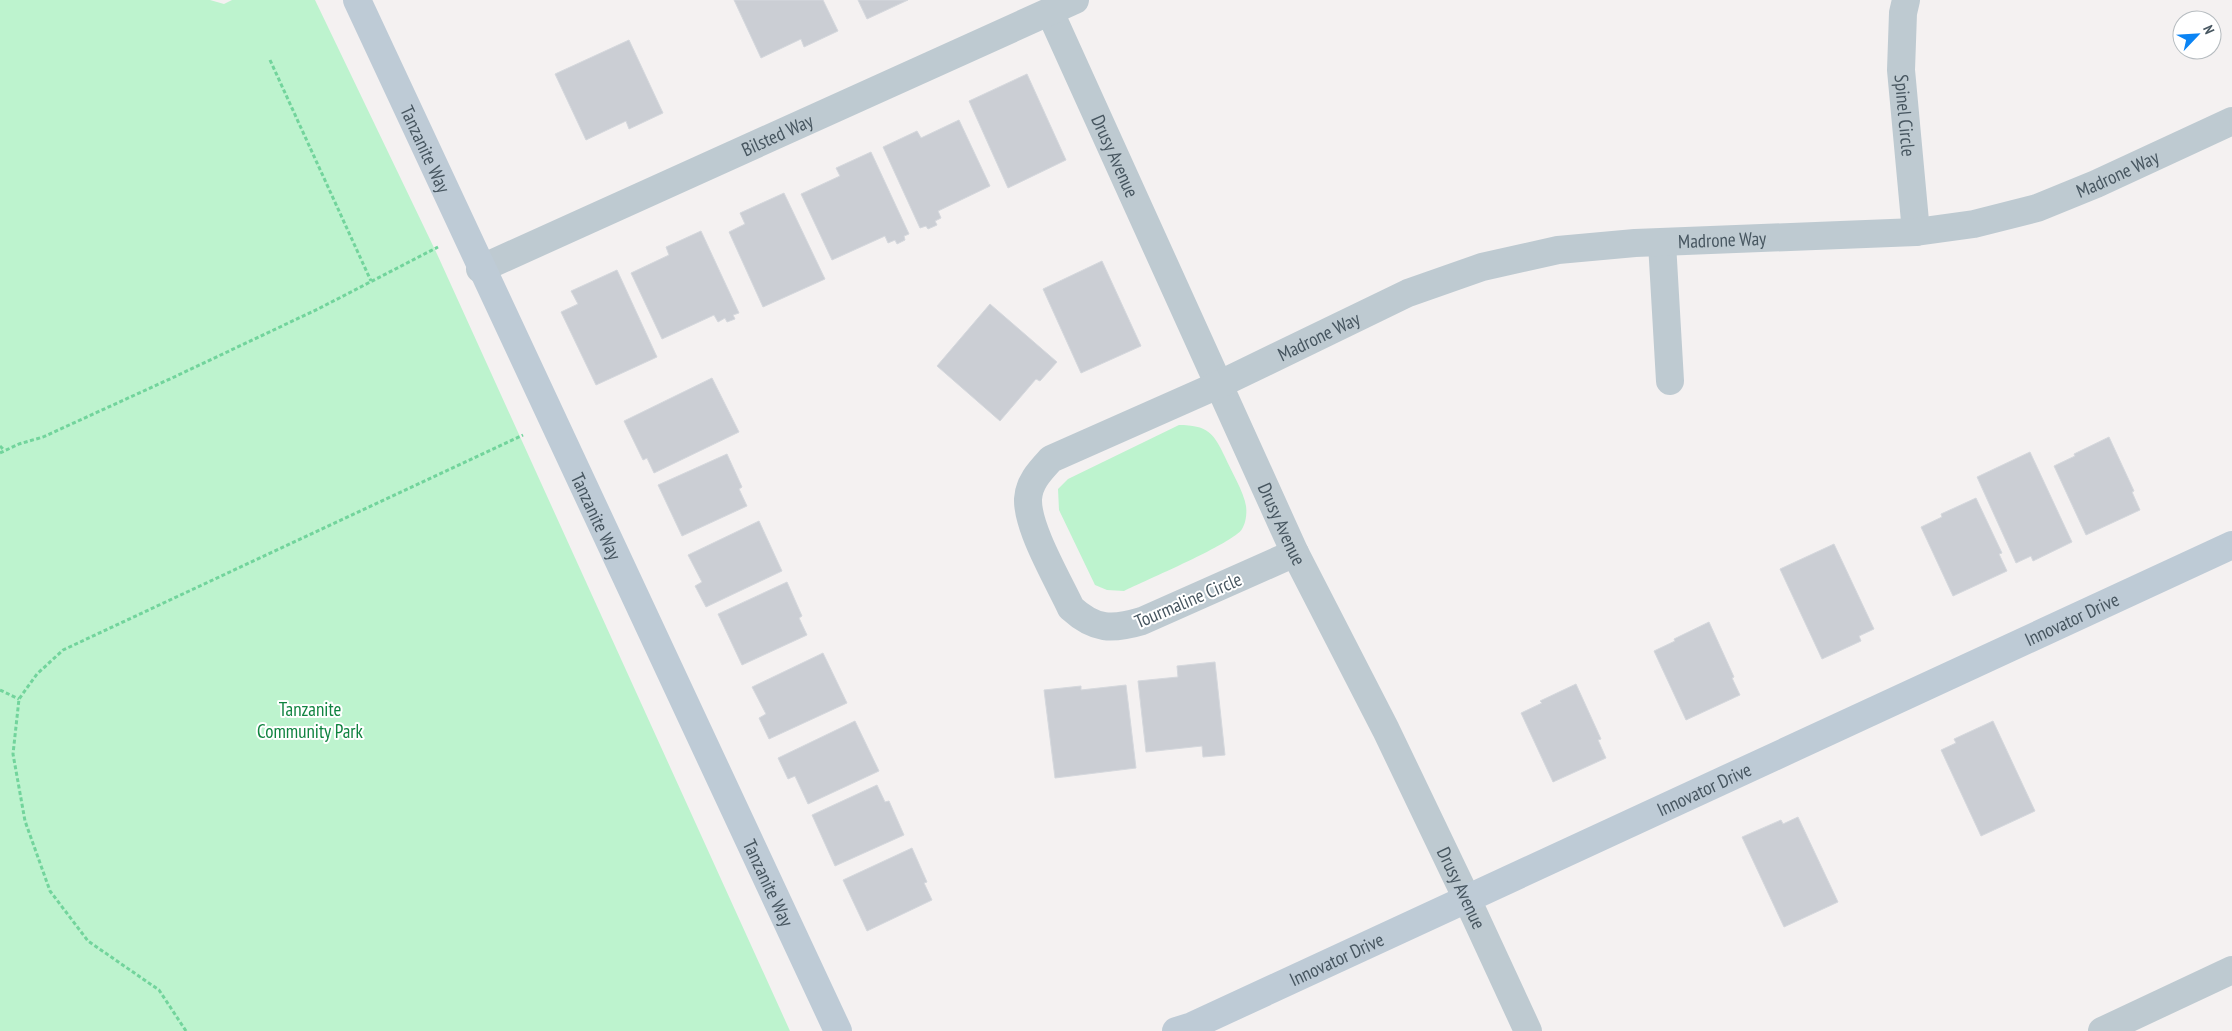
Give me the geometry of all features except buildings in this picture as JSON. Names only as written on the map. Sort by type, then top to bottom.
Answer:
[{"type":"street","name":"Tanzanite Way","points":[[356,0],[838,1031]]},
{"type":"street","name":"Bilsted Way","points":[[480,268],[1075,0]]},
{"type":"street","name":"Spinel Circle","points":[[1906,0],[1903,14],[1901,70],[1916,232]]},
{"type":"street","name":"Drusy Avenue","points":[[1050,12],[1295,553],[1386,730],[1528,1031]]},
{"type":"street","name":"Madrone Way","points":[[1218,385],[1408,293],[1482,267],[1558,250],[1635,243],[1916,232],[1974,224],[2037,208],[2096,184],[2232,121]]},
{"type":"street","points":[[1662,243],[1670,381]]},
{"type":"street","name":"Tourmaline Circle","points":[[1218,385],[1050,459],[1035,476],[1028,498],[1031,522],[1071,608],[1082,618],[1096,626],[1119,628],[1142,621],[1295,553]]},
{"type":"street","name":"Innovator Drive","points":[[1176,1031],[1192,1026],[2232,545]]},
{"type":"street","points":[[2102,1031],[2232,970]]},
{"type":"path","points":[[270,60],[371,281]]},
{"type":"path","points":[[0,453],[43,437],[318,309],[439,246]]},
{"type":"path","points":[[186,1031],[159,990],[88,940],[50,891],[25,821],[13,754],[19,699],[37,674],[63,650],[554,422]]},
{"type":"path","points":[[0,446],[4,450]]},
{"type":"path","points":[[0,690],[19,699]]},
{"type":"green space","name":"Tanzanite Community Park","points":[[0,0],[210,0],[224,4],[232,0],[315,0],[437,254],[790,1031],[0,1031]]},
{"type":"green space","points":[[1179,425],[1189,425],[1203,429],[1213,436],[1217,442],[1245,500],[1246,515],[1242,529],[1223,543],[1188,562],[1124,591],[1107,590],[1095,585],[1059,510],[1058,489],[1068,479]]}]
